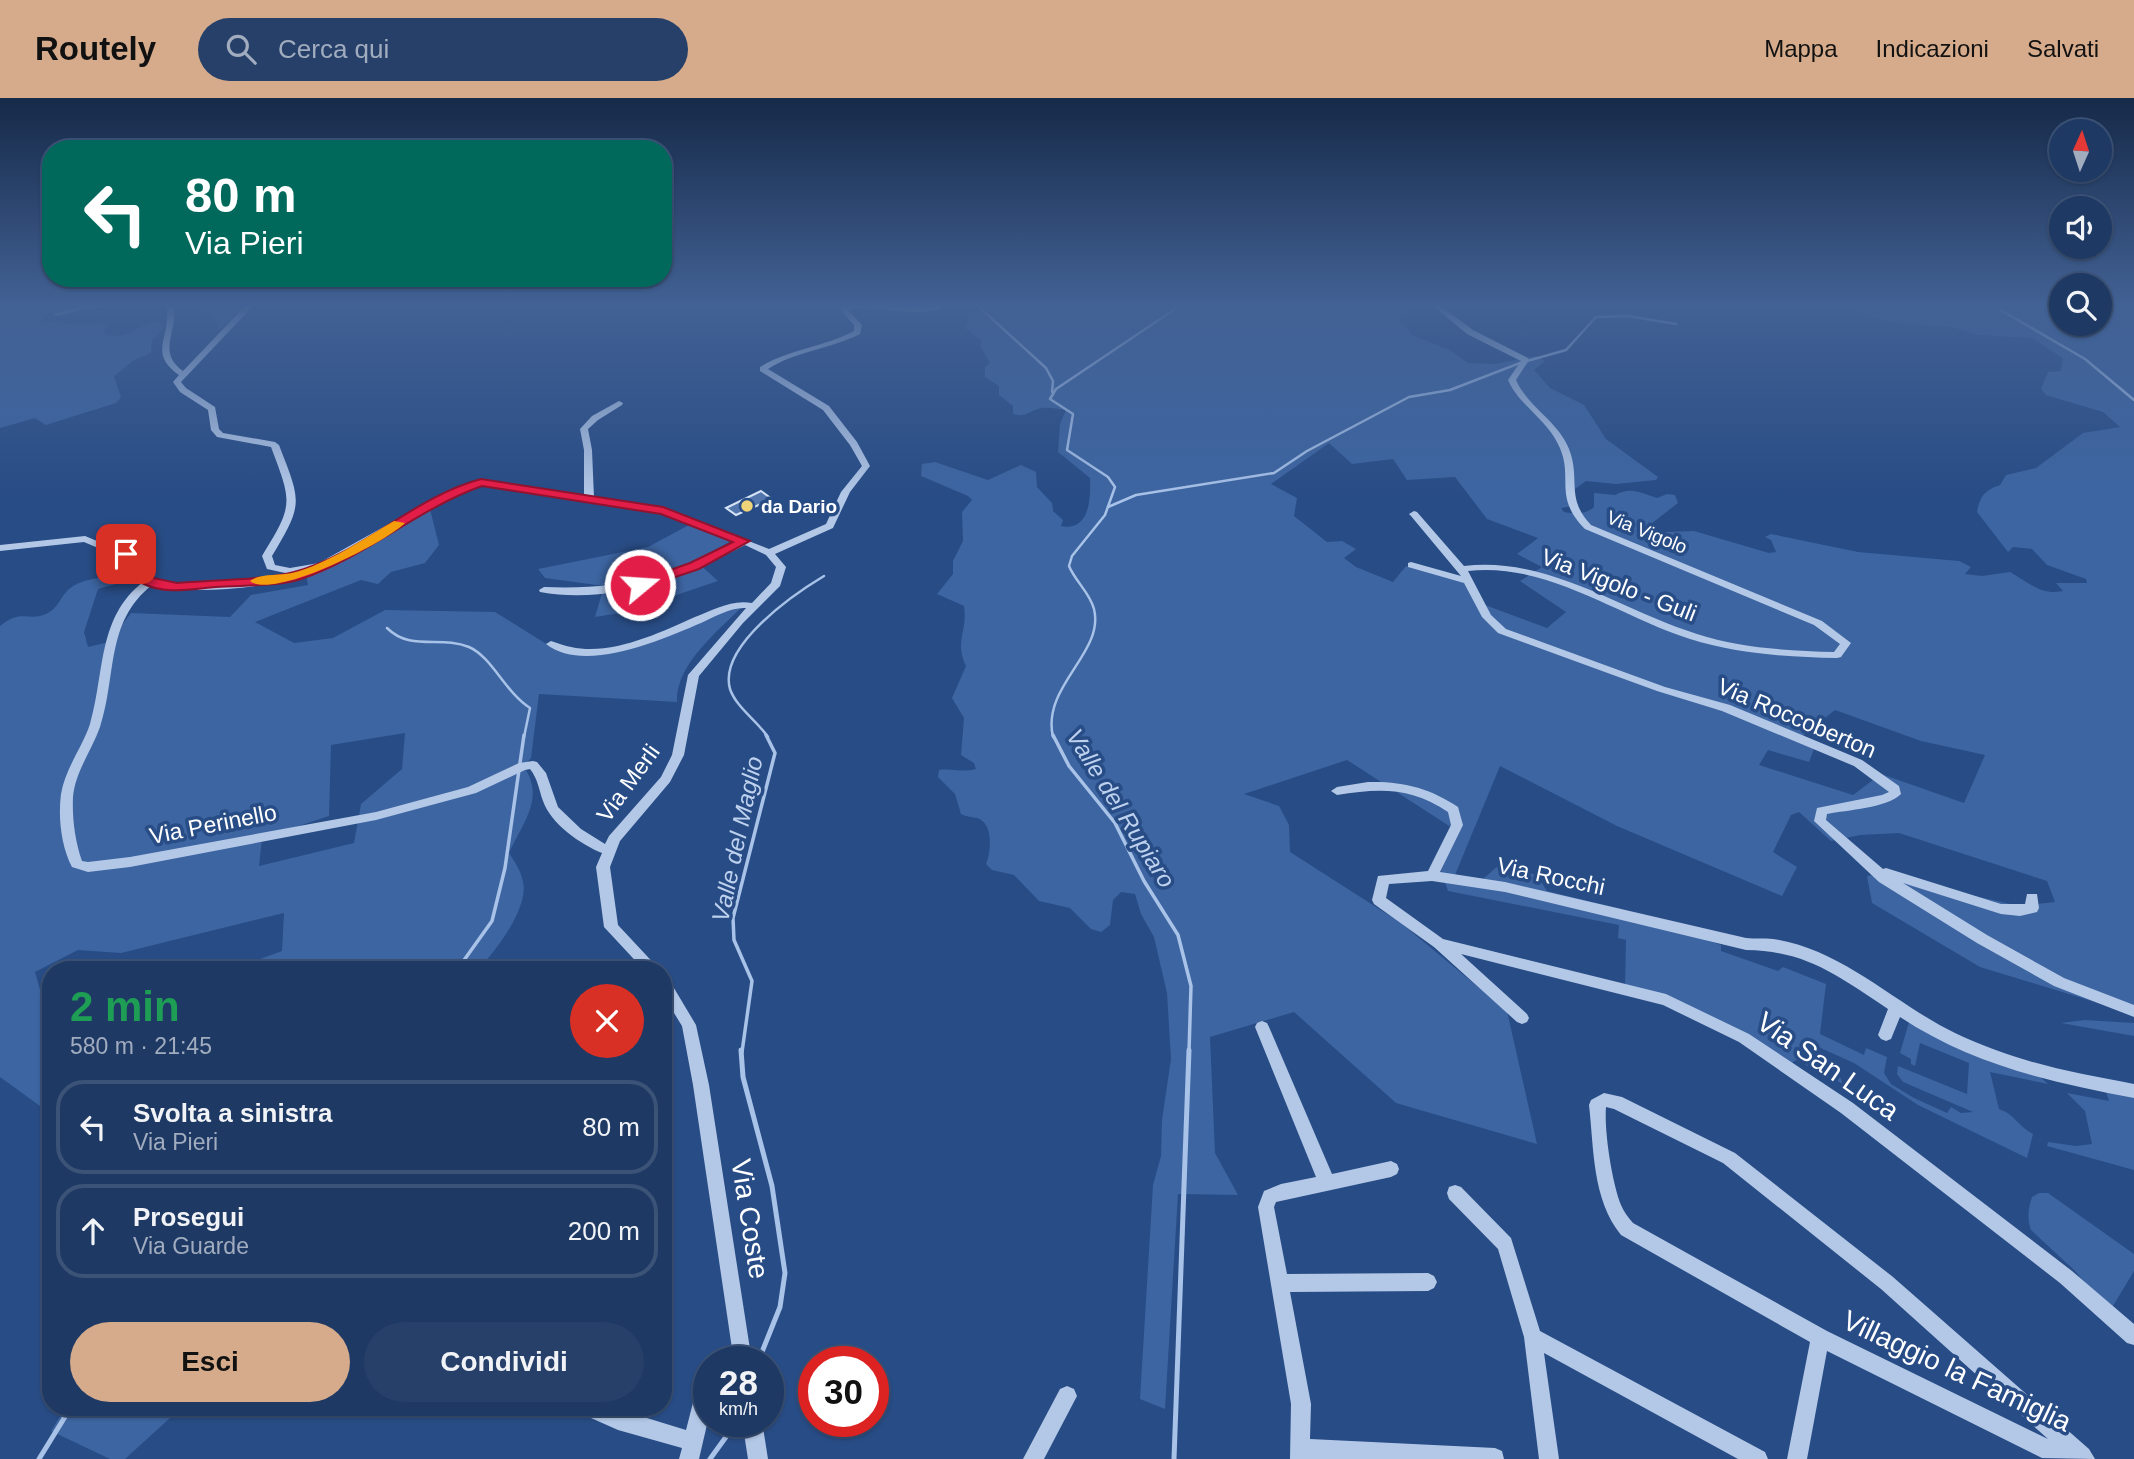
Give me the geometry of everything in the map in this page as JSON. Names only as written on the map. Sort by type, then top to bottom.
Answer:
[{"type":"street","points":[[173,369],[183,374]]},
{"type":"street","points":[[188,369],[177,382],[183,390],[212,409],[215,430],[220,435],[275,445],[293,492],[294,508],[288,525],[267,556],[271,568],[310,569]]},
{"type":"street","points":[[0,548],[62,541],[98,542],[143,563],[150,582],[177,587],[268,580],[296,576],[350,552],[468,485],[503,485],[663,511],[769,553],[830,526],[846,492],[866,466],[854,444],[826,408],[764,369]]},
{"type":"street","name":"Via Vigolo","points":[[1519,369],[1512,380],[1515,387],[1562,440],[1570,468],[1569,498],[1572,509],[1588,527],[1818,623]]},
{"type":"street","points":[[589,499],[588,450],[584,429],[595,418],[619,403]]},
{"type":"street","name":"Via Roccoberton","points":[[1414,514],[1465,575],[1487,617],[1502,631],[1661,689],[1726,708],[1858,763],[1881,776],[1895,789],[1895,794],[1885,799],[1821,811],[1820,821],[1879,874],[1982,939],[2059,982],[2134,1010]]},
{"type":"street","points":[[544,590],[585,593],[624,589],[676,573],[744,541]]},
{"type":"street","name":"Via Merli","points":[[644,961],[611,927],[603,867],[614,839],[666,779],[678,755],[694,675],[739,621],[776,584],[781,567],[769,553]]},
{"type":"street","name":"Via Vigolo - Guli","points":[[1465,575],[1479,564],[1499,566],[1545,578],[1642,619],[1697,638],[1809,655],[1837,655],[1846,643],[1818,623]]},
{"type":"street","points":[[1411,565],[1465,575]]},
{"type":"street","name":"Via Perinello","points":[[150,582],[140,588],[124,607],[107,665],[96,723],[66,794],[70,847],[77,864],[88,867],[130,862],[376,816],[472,790],[517,768],[533,765],[538,769],[551,807],[597,848],[610,850]]},
{"type":"street","points":[[551,644],[572,653],[602,651],[653,637],[730,607],[742,604],[754,606]]},
{"type":"street","points":[[1337,791],[1393,784],[1438,798],[1454,810],[1457,825],[1432,876]]},
{"type":"street","points":[[1879,874],[1888,873],[2001,909],[2020,911],[2032,908],[2032,898]]},
{"type":"street","name":"Via Rocchi","points":[[1522,1018],[1439,943],[1380,900],[1383,880],[1432,876],[1505,887],[1746,944],[1770,942],[1814,958],[1897,1005],[1930,1028],[2024,1068],[2134,1091]]},
{"type":"street","name":"Via San Luca","points":[[1439,943],[1666,1000],[1744,1038],[1847,1108],[2066,1277],[2134,1336]]},
{"type":"street","name":"Via Coste","points":[[672,997],[689,1025],[701,1085],[741,1346]]},
{"type":"street","points":[[1886,1035],[1897,1005]]},
{"type":"street","points":[[1262,1027],[1327,1182]]},
{"type":"street","name":"Villaggio la Famiglia","points":[[1604,1100],[1616,1102],[1729,1158],[1887,1283],[2083,1458],[2042,1448],[1820,1338],[1618,1221],[1610,1202],[1597,1105],[1604,1100]]},
{"type":"street","points":[[1391,1170],[1281,1192],[1270,1197],[1266,1207],[1301,1404],[1300,1454],[1495,1458]]},
{"type":"street","points":[[1455,1193],[1505,1244],[1533,1337],[1549,1459]]},
{"type":"street","points":[[1280,1283],[1428,1282]]},
{"type":"street","points":[[1533,1337],[1758,1459]]},
{"type":"street","points":[[1797,1459],[1820,1338]]},
{"type":"street","points":[[1033,1459],[1067,1396]]},
{"type":"street","points":[[609,1416],[691,1450]]},
{"type":"street","points":[[755,1437],[758,1459]]},
{"type":"shaded area","points":[[0,369],[123,369],[114,376],[121,397],[116,403],[46,425],[35,418],[0,428]]},
{"type":"shaded area","points":[[985,369],[1536,369],[1534,370],[1550,388],[1584,405],[1606,439],[1658,477],[1656,480],[1616,484],[1586,481],[1572,491],[1572,498],[1579,505],[1561,508],[1564,512],[1579,513],[1591,510],[1594,507],[1594,493],[1615,495],[1632,491],[1657,498],[1667,494],[1675,495],[1678,503],[1649,528],[1665,532],[1694,531],[1769,553],[1776,552],[1771,540],[1765,537],[1771,534],[1858,552],[1959,561],[1971,567],[1965,574],[1982,576],[2010,572],[2035,587],[2055,592],[2063,591],[2056,583],[2087,583],[2086,579],[2047,565],[2032,549],[2013,547],[2008,552],[1977,512],[1980,502],[1984,494],[2000,485],[2006,475],[2036,468],[2083,433],[2120,427],[2103,412],[2046,395],[2041,389],[2048,372],[2061,371],[2061,369],[2134,369],[2134,1014],[1980,967],[1872,903],[1867,876],[1879,874],[2019,906],[2055,902],[2047,881],[1899,833],[1860,835],[1831,841],[1799,812],[1791,815],[1773,852],[1797,867],[1782,896],[1617,826],[1500,766],[1455,875],[1483,879],[1499,865],[1537,875],[1547,891],[1621,909],[1721,945],[1721,951],[1778,971],[1783,967],[1826,984],[1820,1034],[1864,1055],[1866,1048],[1887,1057],[1884,1073],[1891,1084],[1947,1113],[1951,1107],[1961,1113],[1973,1112],[1903,1082],[1897,1074],[1898,1066],[1967,1094],[1969,1063],[1920,1043],[1915,1066],[1911,1064],[1911,1059],[1900,1053],[1909,1022],[2038,1075],[2048,1084],[1990,1072],[1999,1109],[2033,1134],[2027,1158],[1918,1105],[1854,1063],[1814,1045],[1807,1048],[1837,1070],[1843,1084],[1796,1060],[1788,1066],[1744,1038],[1625,987],[1626,940],[1618,938],[1619,925],[1448,891],[1441,871],[1457,831],[1347,760],[1244,794],[1279,806],[1289,825],[1290,852],[1401,923],[1507,1011],[1537,1144],[1396,1103],[1294,1012],[1210,1037],[1215,1153],[1238,1195],[1178,1194],[1165,1409],[1140,1399],[1153,1185],[1161,1156],[1162,1120],[1171,1059],[1167,993],[1154,937],[1141,914],[1135,894],[1121,892],[1113,900],[1110,925],[1101,932],[1091,929],[1070,908],[1039,901],[1014,875],[992,870],[986,864],[990,838],[986,826],[977,818],[961,814],[955,794],[938,777],[939,770],[976,769],[974,763],[961,755],[964,718],[952,698],[966,666],[961,650],[964,606],[937,594],[953,574],[953,561],[963,541],[962,512],[972,500],[921,476],[922,464],[935,462],[988,480],[1021,465],[1036,472],[1037,487],[1052,503],[1053,511],[1063,520],[1061,526],[1070,527],[1077,524],[1083,519],[1089,504],[1090,478],[1058,452],[1060,424],[1066,410],[1044,408],[1024,415],[1013,414],[1013,406],[999,395],[999,386],[985,377]],"holes":[[[1329,443],[1352,464],[1393,459],[1407,480],[1455,477],[1487,519],[1538,538],[1517,554],[1542,567],[1520,581],[1566,612],[1547,628],[1477,602],[1462,580],[1406,566],[1393,582],[1356,567],[1344,558],[1356,549],[1342,541],[1327,542],[1294,516],[1297,498],[1271,484]],[[1835,710],[1921,741],[1985,755],[1964,803],[1881,774],[1853,795],[1759,765],[1768,750],[1809,762],[1814,749],[1799,739]]]},
{"type":"shaded area","points":[[430,509],[439,545],[425,563],[391,572],[378,584],[361,580],[255,622],[294,643],[333,638],[385,610],[495,612],[556,650],[606,651],[743,606],[711,637],[691,662],[678,688],[677,702],[539,694],[531,758],[523,766],[530,777],[532,788],[530,810],[509,853],[522,878],[522,901],[511,926],[486,961],[255,961],[282,951],[284,913],[121,953],[78,950],[56,961],[42,961],[42,968],[35,972],[42,994],[42,1107],[0,1077],[0,626],[19,616],[34,617],[46,614],[69,589],[92,579],[134,579],[98,589],[84,632],[88,647],[109,642],[131,613],[230,617],[251,595],[308,585],[306,574],[338,562]],"holes":[[[405,733],[402,769],[361,804],[354,843],[259,866],[262,838],[329,816],[331,745]]]},
{"type":"shaded area","points":[[689,525],[731,541],[696,561],[718,581],[626,612],[595,617],[604,586],[545,578],[538,569],[648,547]]},
{"type":"shaded area","points":[[2085,1020],[2134,1023],[2134,1036],[2061,1023]]},
{"type":"shaded area","points":[[2104,1085],[2134,1091],[2134,1170],[2047,1146],[2048,1142],[2076,1146],[2092,1144],[2085,1111],[2067,1093],[2109,1101]]},
{"type":"shaded area","points":[[2039,1193],[2048,1193],[2134,1254],[2134,1271],[2110,1311],[2074,1270],[2031,1230],[2030,1206],[2032,1197]]},
{"type":"shaded area","points":[[60,1416],[172,1416],[125,1459],[110,1459],[51,1431]]},
{"type":"building","name":"da Dario","points":[[761,491],[772,499],[736,515],[726,508]]},
{"type":"waterway","points":[[1046,369],[1053,381],[1052,392]]},
{"type":"waterway","name":"Valle del Rupiaro","points":[[1053,737],[1052,719],[1056,702],[1091,640],[1095,625],[1092,603],[1069,566],[1072,556],[1105,515],[1115,487],[1108,477],[1067,450],[1073,414],[1050,399],[1056,389],[1086,369]]},
{"type":"waterway","points":[[1108,507],[1136,495],[1274,473],[1307,451],[1409,397],[1450,390],[1506,369]]},
{"type":"waterway","points":[[2096,369],[2134,400]]},
{"type":"waterway","name":"Valle del Maglio","points":[[768,737],[733,696],[729,673],[735,656],[761,623],[795,595],[824,576]]},
{"type":"waterway","points":[[387,628],[406,639],[448,642],[469,647],[477,652],[530,708],[524,737]]},
{"type":"waterway","points":[[463,961],[492,921],[505,868],[524,735]]},
{"type":"waterway","name":"Valle del Maglio","points":[[742,1052],[752,981],[734,940],[733,918],[775,753],[766,735]]},
{"type":"waterway","name":"Valle del Rupiaro","points":[[1053,735],[1069,766],[1115,823],[1144,881],[1178,935],[1191,986],[1189,1052]]},
{"type":"waterway","name":"Valle del Maglio","points":[[741,1050],[743,1077],[772,1186],[785,1273],[780,1307],[764,1346]]},
{"type":"waterway","name":"Valle del Rupiaro","points":[[1174,1459],[1189,1050]]},
{"type":"waterway","points":[[39,1459],[65,1416]]},
{"type":"waterway","name":"Valle del Maglio","points":[[710,1459],[726,1437]]},
{"type":"slow traffic","points":[[256,581],[296,576],[350,552],[399,523]]},
{"type":"place","name":"da Dario","points":[[747,506]]},
{"type":"route","points":[[126,554],[143,563],[147,580],[155,585],[177,587],[296,576],[350,552],[449,494],[468,485],[481,483],[663,511],[744,541],[694,566],[640,585]]}]
